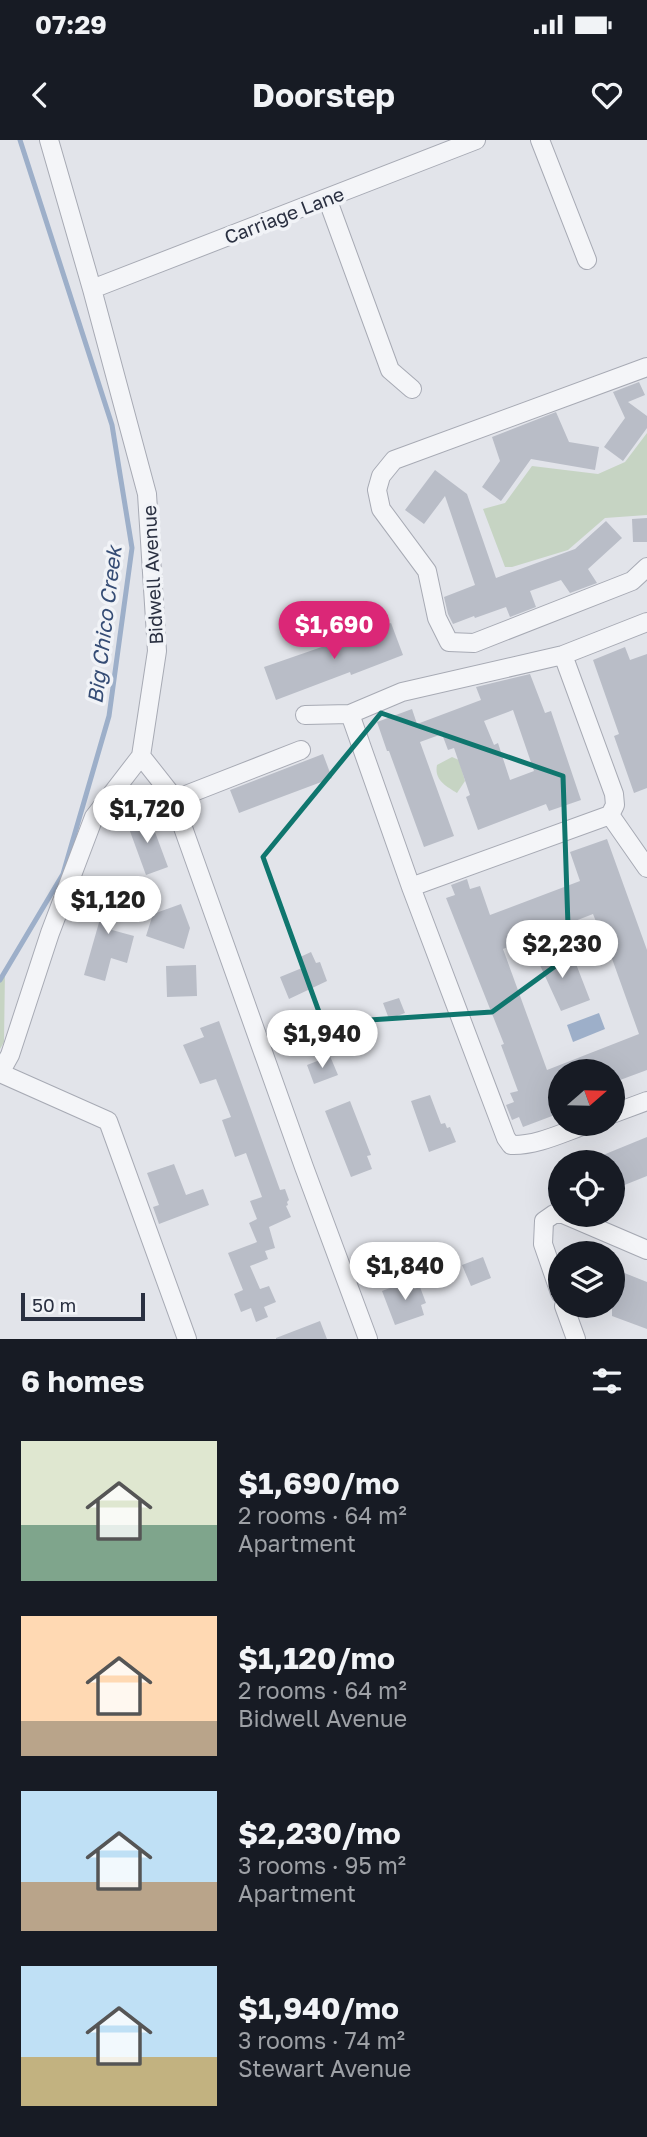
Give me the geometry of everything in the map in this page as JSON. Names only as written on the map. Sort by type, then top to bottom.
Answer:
[{"type":"street","name":"Carriage Lane","points":[[92,289],[476,140]]},
{"type":"street","points":[[540,140],[587,260]]},
{"type":"street","name":"Bidwell Avenue","points":[[0,1073],[10,1055],[50,933],[94,817],[141,756],[157,651],[147,494],[55,142]]},
{"type":"street","points":[[327,198],[390,370],[412,389]]},
{"type":"street","points":[[647,367],[394,460],[381,476],[377,490],[381,509],[428,570],[437,618],[449,642],[474,643],[632,581],[647,567]]},
{"type":"street","points":[[305,715],[350,714],[402,692],[563,655],[647,621]]},
{"type":"street","points":[[411,887],[610,815],[615,805],[614,794],[563,655]]},
{"type":"street","points":[[350,714],[411,887],[506,1138],[511,1145],[519,1145],[554,1136]]},
{"type":"street","points":[[173,800],[301,750]]},
{"type":"street","points":[[141,756],[171,794],[368,1339]]},
{"type":"street","points":[[610,815],[647,869]]},
{"type":"street","points":[[0,1073],[108,1121],[187,1339]]},
{"type":"street","points":[[625,1109],[647,1101]]},
{"type":"street","points":[[548,1218],[544,1221],[543,1244],[548,1258]]},
{"type":"street","points":[[593,1227],[647,1250]]},
{"type":"street","points":[[568,1318],[576,1339]]},
{"type":"highlighted area","points":[[381,713],[563,776],[569,956],[492,1012],[323,1023],[263,857]]},
{"type":"green space","points":[[647,433],[647,515],[605,518],[568,550],[505,567],[483,509],[505,503],[532,466],[598,474],[625,462]]},
{"type":"green space","points":[[452,757],[459,760],[465,781],[457,793],[437,775],[437,765]]},
{"type":"green space","points":[[578,926],[585,945],[541,962],[536,951],[558,934]]},
{"type":"green space","points":[[5,971],[4,1042],[0,1049],[0,976]]},
{"type":"water","points":[[599,1013],[605,1029],[573,1042],[567,1025]]},
{"type":"building","points":[[639,382],[645,395],[628,402],[647,416],[647,428],[623,461],[604,447],[625,418],[613,392]]},
{"type":"building","points":[[556,412],[569,442],[599,447],[595,470],[531,459],[501,501],[482,487],[500,461],[492,437]]},
{"type":"building","points":[[435,470],[467,494],[496,578],[575,549],[606,521],[622,538],[588,569],[597,583],[570,593],[561,580],[530,591],[536,607],[510,617],[506,607],[453,624],[444,597],[475,585],[445,496],[424,524],[405,510]]},
{"type":"building","points":[[647,518],[647,542],[633,542],[632,519]]},
{"type":"building","points":[[391,623],[403,655],[276,700],[264,667]]},
{"type":"building","points":[[625,647],[630,660],[647,654],[647,788],[634,793],[614,736],[619,734],[593,660]]},
{"type":"building","points":[[530,674],[545,713],[551,711],[581,800],[549,811],[546,804],[478,830],[466,797],[470,795],[454,748],[448,750],[442,734],[420,742],[454,836],[424,847],[377,722],[412,709],[417,724],[481,700],[476,687]],"holes":[[[513,710],[534,771],[510,780],[498,743],[494,745],[484,721]]]},
{"type":"building","points":[[323,754],[332,778],[239,813],[230,790]]},
{"type":"building","points":[[149,816],[168,867],[146,875],[127,823]]},
{"type":"building","points":[[607,839],[647,950],[647,1070],[625,1078],[625,1059],[575,1059],[639,1034],[601,928],[599,929],[593,914],[503,949],[548,1070],[548,1118],[523,1127],[519,1117],[512,1120],[506,1105],[514,1102],[510,1093],[518,1091],[501,1045],[504,1044],[446,898],[455,895],[451,885],[467,879],[470,889],[480,886],[490,915],[580,881],[570,852]]},
{"type":"building","points":[[106,882],[125,888],[112,930],[134,936],[127,963],[111,958],[105,981],[84,975],[102,912],[98,911]]},
{"type":"building","points":[[181,904],[190,928],[184,949],[146,936],[153,914]]},
{"type":"building","points":[[571,951],[590,1000],[561,1011],[539,963]]},
{"type":"building","points":[[311,952],[316,963],[320,962],[327,981],[289,999],[280,977],[302,968],[298,958]]},
{"type":"building","points":[[196,965],[197,996],[167,997],[166,966]]},
{"type":"building","points":[[399,998],[405,1013],[389,1019],[383,1003]]},
{"type":"building","points":[[219,1021],[280,1190],[285,1189],[289,1200],[286,1206],[291,1217],[269,1227],[275,1248],[265,1251],[268,1259],[250,1266],[260,1289],[269,1286],[276,1302],[264,1307],[268,1317],[256,1322],[251,1308],[241,1312],[234,1294],[243,1290],[228,1253],[257,1242],[249,1223],[257,1219],[250,1201],[262,1197],[246,1153],[235,1157],[222,1120],[231,1117],[216,1079],[200,1084],[183,1045],[204,1037],[200,1028]]},
{"type":"building","points":[[330,1056],[338,1075],[314,1084],[307,1065]]},
{"type":"building","points":[[430,1095],[441,1124],[445,1123],[447,1128],[450,1127],[456,1142],[429,1152],[411,1101]]},
{"type":"building","points":[[350,1101],[371,1155],[367,1156],[372,1169],[351,1177],[325,1111]]},
{"type":"building","points":[[647,1137],[647,1176],[625,1185],[625,1150],[615,1150]]},
{"type":"building","points":[[174,1164],[186,1195],[203,1189],[209,1205],[159,1224],[153,1207],[159,1205],[147,1173]]},
{"type":"building","points":[[483,1257],[491,1278],[471,1286],[462,1265]]},
{"type":"building","points":[[625,1273],[647,1282],[647,1329],[617,1318],[625,1318]]},
{"type":"building","points":[[411,1280],[414,1289],[420,1287],[426,1303],[421,1305],[424,1315],[395,1325],[382,1291]]},
{"type":"building","points":[[320,1321],[327,1339],[276,1339],[276,1338]]},
{"type":"waterway","name":"Big Chico Creek","points":[[0,980],[63,874],[109,716],[132,548],[112,425],[20,140]]}]
